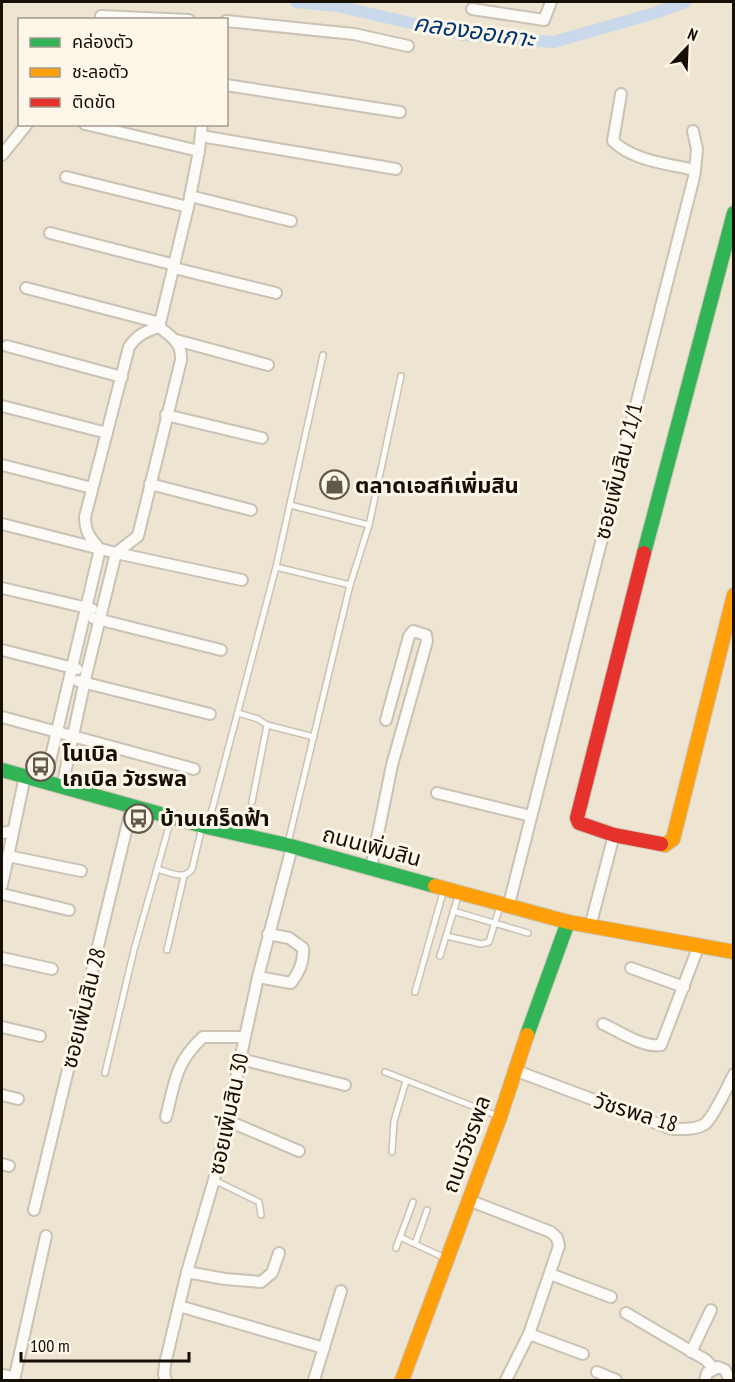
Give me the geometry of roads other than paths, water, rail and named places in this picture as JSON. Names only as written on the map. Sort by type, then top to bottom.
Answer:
[{"type":"street","points":[[472,9],[544,20],[551,2]]},
{"type":"street","points":[[101,16],[145,18]]},
{"type":"street","points":[[228,21],[354,34],[408,46]]},
{"type":"street","points":[[228,85],[400,112]]},
{"type":"street","points":[[621,94],[613,141],[626,151],[645,158],[695,170]]},
{"type":"street","points":[[2,155],[25,126]]},
{"type":"street","points":[[93,126],[199,151]]},
{"type":"street","points":[[160,325],[189,201],[202,126]]},
{"type":"street","name":"ซอยเพิ่มสิน 21/1","points":[[505,903],[531,816],[695,170],[697,148],[693,131]]},
{"type":"street","points":[[201,136],[396,169]]},
{"type":"street","points":[[66,177],[291,221]]},
{"type":"street","points":[[732,223],[626,619],[577,818],[579,823],[614,835],[665,845],[673,839],[734,595]]},
{"type":"street","points":[[50,233],[276,293]]},
{"type":"street","points":[[26,288],[160,325],[176,340],[181,351],[181,360],[138,536],[116,553],[84,683],[62,787]]},
{"type":"street","points":[[100,549],[88,537],[85,518],[129,347],[134,339],[160,325]]},
{"type":"street","points":[[176,340],[268,365]]},
{"type":"street","points":[[7,346],[122,377]]},
{"type":"street","points":[[2,406],[107,433]]},
{"type":"street","points":[[166,415],[262,438]]},
{"type":"street","points":[[2,465],[92,488]]},
{"type":"street","points":[[150,484],[251,510]]},
{"type":"street","points":[[2,524],[116,553],[242,580]]},
{"type":"street","points":[[45,782],[100,549]]},
{"type":"street","points":[[2,588],[221,650]]},
{"type":"street","points":[[371,868],[392,765],[427,641],[426,635],[413,631],[409,636],[386,720]]},
{"type":"street","points":[[2,650],[70,673],[84,683],[210,714]]},
{"type":"street","points":[[70,673],[87,671]]},
{"type":"street","points":[[2,717],[194,770]]},
{"type":"street","name":"ถนนเพิ่มสิน","points":[[2,770],[205,826],[505,903],[568,922],[734,952]]},
{"type":"street","points":[[2,885],[25,776]]},
{"type":"street","points":[[437,793],[531,816]]},
{"type":"street","name":"ซอยเพิ่มสิน 28","points":[[34,1210],[132,806]]},
{"type":"street","points":[[2,833],[14,831]]},
{"type":"street","points":[[590,927],[614,835]]},
{"type":"street","name":"ซอยเพิ่มสิน 30","points":[[166,1380],[165,1364],[187,1272],[214,1180],[243,1037],[290,846]]},
{"type":"street","points":[[8,856],[81,871]]},
{"type":"street","points":[[2,894],[69,910]]},
{"type":"street","name":"ถนนวัชรพล","points":[[402,1380],[500,1117],[514,1070],[568,922]]},
{"type":"street","points":[[258,977],[291,983],[298,972],[304,953],[303,948],[289,938],[268,934]]},
{"type":"street","points":[[603,1024],[643,1042],[655,1046],[661,1045],[699,945]]},
{"type":"street","points":[[2,958],[52,969]]},
{"type":"street","points":[[631,968],[684,987]]},
{"type":"street","points":[[2,1027],[40,1036]]},
{"type":"street","points":[[166,1117],[179,1067],[189,1049],[202,1037],[243,1037]]},
{"type":"street","points":[[240,1059],[345,1085]]},
{"type":"street","name":"วัชรพล 18","points":[[514,1070],[663,1125],[681,1129],[695,1128],[710,1118],[734,1074]]},
{"type":"street","points":[[2,1095],[18,1099]]},
{"type":"street","points":[[226,1120],[299,1151]]},
{"type":"street","points":[[468,1200],[551,1232],[557,1238],[559,1246],[529,1334],[506,1380]]},
{"type":"street","points":[[2,1375],[14,1379],[46,1236]]},
{"type":"street","points":[[187,1272],[225,1279],[261,1282],[272,1273],[279,1253]]},
{"type":"street","points":[[550,1274],[611,1297]]},
{"type":"street","points":[[314,1380],[341,1291]]},
{"type":"street","points":[[179,1306],[324,1348]]},
{"type":"street","points":[[691,1352],[711,1310]]},
{"type":"street","points":[[626,1313],[706,1360],[713,1368]]},
{"type":"street","points":[[529,1334],[583,1354]]},
{"type":"street","points":[[705,1380],[707,1373],[713,1368],[722,1368],[730,1374]]},
{"type":"street","points":[[597,1372],[616,1380]]},
{"type":"lane","points":[[158,869],[184,876],[192,869],[238,713],[276,567],[323,355]]},
{"type":"lane","points":[[290,846],[350,585],[369,525],[401,376]]},
{"type":"lane","points":[[290,505],[369,525]]},
{"type":"lane","points":[[276,567],[350,585]]},
{"type":"lane","points":[[238,713],[258,718],[267,725],[314,737]]},
{"type":"lane","points":[[252,802],[267,725]]},
{"type":"lane","points":[[105,1073],[134,950],[171,817]]},
{"type":"lane","points":[[167,950],[184,876]]},
{"type":"lane","points":[[415,992],[444,888]]},
{"type":"lane","points":[[440,956],[460,891]]},
{"type":"lane","points":[[447,936],[486,944],[491,939],[505,903]]},
{"type":"lane","points":[[453,911],[528,933]]},
{"type":"lane","points":[[385,1072],[500,1117]]},
{"type":"lane","points":[[392,1152],[394,1121],[406,1081]]},
{"type":"lane","points":[[214,1180],[259,1202],[261,1215]]},
{"type":"lane","points":[[396,1248],[413,1202]]},
{"type":"lane","points":[[415,1244],[427,1210]]},
{"type":"lane","points":[[400,1237],[446,1258]]},
{"type":"waterway","name":"คลองออเกาะ","points":[[296,2],[337,6],[463,35],[554,42],[685,2]]},
{"type":"place","name":"ตลาดเอสทีเพิ่มสิน","points":[[334,485]]},
{"type":"place","name":"โนเบิล เกเบิล วัชรพล","points":[[41,766]]},
{"type":"place","name":"บ้านเกร็ดฟ้า","points":[[139,818]]}]
